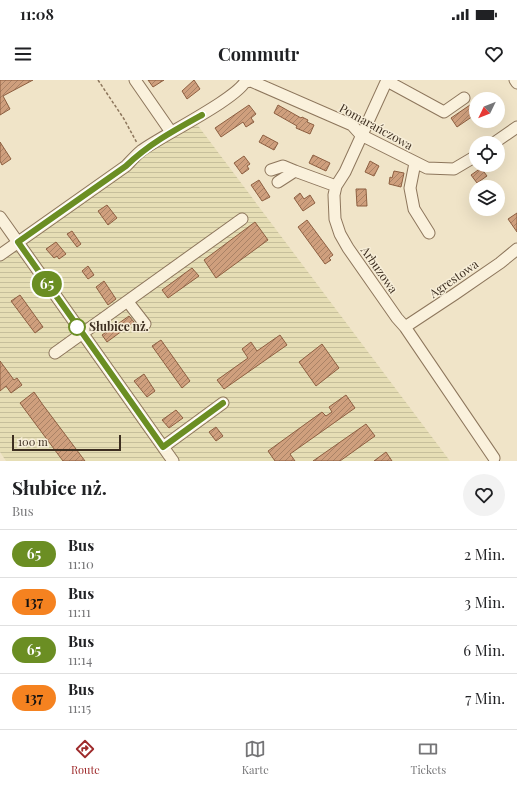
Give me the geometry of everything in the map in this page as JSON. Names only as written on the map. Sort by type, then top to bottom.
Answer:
[{"type":"street","points":[[135,80],[171,132]]},
{"type":"street","points":[[387,80],[444,112],[464,98]]},
{"type":"street","name":"Arbuzowa","points":[[387,80],[345,172],[336,186],[334,195],[335,219],[340,234],[348,248],[397,318],[405,327],[494,458]]},
{"type":"street","points":[[0,254],[126,166],[141,152],[171,132],[202,115],[235,92],[245,81]]},
{"type":"street","name":"Pomarańczowa","points":[[245,81],[251,81],[346,123],[362,135],[427,168],[454,169],[469,160]]},
{"type":"street","points":[[504,136],[517,127]]},
{"type":"street","points":[[415,163],[410,188],[414,209],[429,233]]},
{"type":"street","points":[[271,170],[283,166],[336,186]]},
{"type":"street","points":[[278,182],[295,171]]},
{"type":"street","points":[[0,217],[172,461]]},
{"type":"street","points":[[56,353],[242,219]]},
{"type":"street","name":"Agrestowa","points":[[405,327],[500,263],[517,249]]},
{"type":"street","points":[[128,302],[145,324]]},
{"type":"street","points":[[163,447],[223,403]]},
{"type":"path","points":[[98,80],[124,119],[141,152]]},
{"type":"shaded area","points":[[193,119],[450,461],[6,461],[0,452],[0,260]]},
{"type":"building","points":[[0,80],[33,80],[3,96],[10,109],[0,115]]},
{"type":"building","points":[[148,80],[164,80],[153,87]]},
{"type":"building","points":[[194,80],[200,89],[187,99],[182,91]]},
{"type":"building","points":[[249,105],[256,114],[251,118],[254,122],[246,127],[243,122],[221,137],[215,128]]},
{"type":"building","points":[[278,105],[301,118],[302,117],[308,120],[307,122],[314,125],[310,134],[296,128],[297,126],[274,113]]},
{"type":"building","points":[[469,106],[469,119],[457,127],[451,118]]},
{"type":"building","points":[[263,135],[278,143],[274,150],[259,142]]},
{"type":"building","points":[[0,142],[11,159],[2,165],[0,161]]},
{"type":"building","points":[[313,155],[330,163],[326,171],[309,163]]},
{"type":"building","points":[[244,156],[250,164],[247,166],[249,169],[242,174],[234,163]]},
{"type":"building","points":[[370,161],[379,166],[374,176],[365,172]]},
{"type":"building","points":[[394,171],[404,173],[401,187],[389,184],[390,177],[392,178]]},
{"type":"building","points":[[475,172],[484,172],[487,176],[481,180],[475,180],[471,175]]},
{"type":"building","points":[[259,180],[270,197],[262,201],[251,185]]},
{"type":"building","points":[[356,189],[366,189],[367,206],[357,206]]},
{"type":"building","points":[[300,193],[304,199],[310,195],[315,203],[303,211],[294,198]]},
{"type":"building","points":[[107,205],[117,218],[108,225],[98,211]]},
{"type":"building","points":[[517,213],[517,232],[508,219]]},
{"type":"building","points":[[307,220],[333,255],[329,258],[331,260],[325,264],[298,227]]},
{"type":"building","points":[[255,222],[268,240],[216,278],[204,260]]},
{"type":"building","points":[[72,231],[81,244],[77,247],[67,234]]},
{"type":"building","points":[[56,242],[66,254],[59,259],[57,256],[54,258],[46,249]]},
{"type":"building","points":[[88,266],[94,275],[88,279],[82,271]]},
{"type":"building","points":[[192,268],[199,276],[168,298],[162,290]]},
{"type":"building","points":[[104,281],[116,299],[108,305],[96,287]]},
{"type":"building","points":[[20,295],[43,327],[35,333],[11,301]]},
{"type":"building","points":[[129,316],[134,322],[107,342],[102,335]]},
{"type":"building","points":[[280,335],[287,345],[224,389],[217,380],[248,358],[242,349],[251,342],[257,351]]},
{"type":"building","points":[[161,340],[190,381],[182,388],[152,346]]},
{"type":"building","points":[[322,344],[339,368],[316,386],[299,362]]},
{"type":"building","points":[[0,361],[14,380],[17,378],[22,385],[11,393],[6,386],[0,391]]},
{"type":"building","points":[[144,374],[155,391],[147,397],[134,381]]},
{"type":"building","points":[[34,392],[85,461],[63,461],[20,403]]},
{"type":"building","points":[[346,395],[355,408],[290,454],[295,461],[275,461],[268,451],[322,412],[326,416],[332,412],[329,407]]},
{"type":"building","points":[[176,410],[183,418],[169,428],[162,420]]},
{"type":"building","points":[[366,424],[375,436],[340,461],[313,461]]},
{"type":"building","points":[[216,427],[223,436],[216,441],[209,432]]},
{"type":"building","points":[[386,452],[392,461],[374,461]]},
{"type":"bus line","name":"65","points":[[202,115],[171,132],[141,152],[126,166],[18,242],[82,335],[163,447],[223,403]]},
{"type":"place","name":"Słubice nż.","points":[[77,327]]}]
